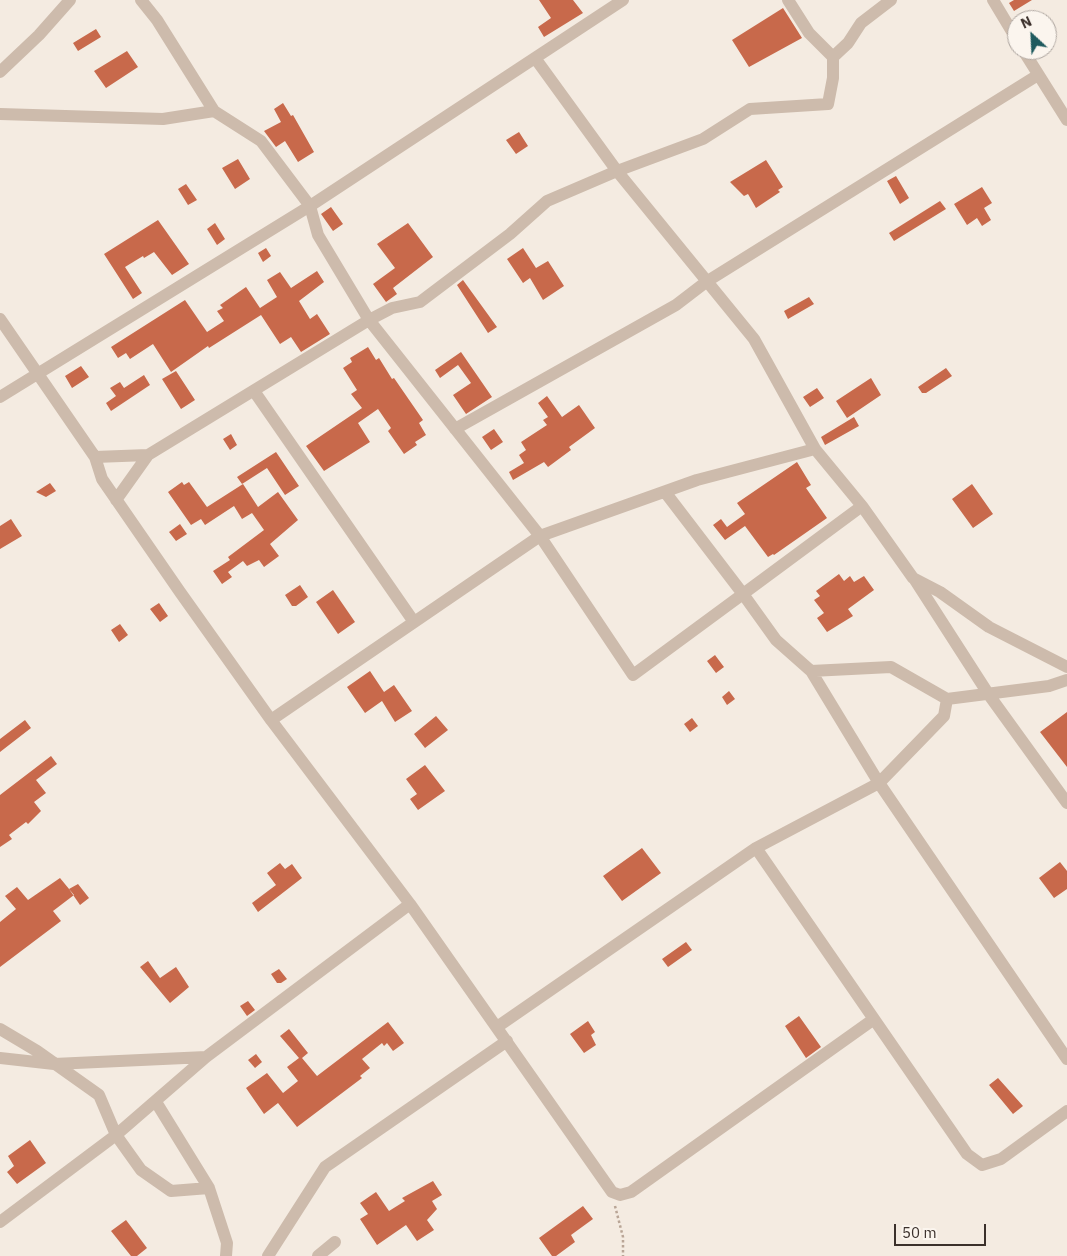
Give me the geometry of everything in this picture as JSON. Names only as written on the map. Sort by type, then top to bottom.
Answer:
[{"type":"street","points":[[0,72],[39,35],[70,0]]},
{"type":"street","points":[[140,0],[157,20],[214,111],[261,141],[310,206],[318,235],[369,320],[540,536],[633,675],[862,506]]},
{"type":"street","points":[[0,397],[310,206],[623,0]]},
{"type":"street","points":[[788,0],[808,33],[833,57]]},
{"type":"street","points":[[116,500],[148,455],[369,320],[392,308],[420,302],[510,234],[547,201],[617,171],[703,139],[750,109],[828,104],[833,78],[833,57],[848,42],[861,22],[891,0]]},
{"type":"street","points":[[993,0],[1007,23]]},
{"type":"street","points":[[535,58],[617,171],[754,339],[815,449],[862,506],[913,578],[989,695],[1067,803]]},
{"type":"street","points":[[1029,60],[1067,120]]},
{"type":"street","points":[[455,429],[676,305],[706,282],[1038,75]]},
{"type":"street","points":[[0,114],[163,119],[214,111]]},
{"type":"street","points":[[0,319],[95,457],[102,479],[116,500],[271,720],[410,904],[612,1192],[620,1194],[631,1192],[874,1019]]},
{"type":"street","points":[[254,390],[414,622]]},
{"type":"street","points":[[271,720],[540,536],[697,480],[815,449]]},
{"type":"street","points":[[95,457],[148,455]]},
{"type":"street","points":[[665,492],[776,640],[811,671],[879,783],[1067,1059]]},
{"type":"street","points":[[913,578],[940,592],[989,626],[1067,667]]},
{"type":"street","points":[[811,671],[891,667],[947,700],[1049,686],[1067,680]]},
{"type":"street","points":[[497,1027],[756,848],[879,783],[944,716],[947,700]]},
{"type":"street","points":[[756,848],[967,1154],[982,1165],[1001,1159],[1067,1111]]},
{"type":"street","points":[[1,1218],[116,1135],[206,1057],[410,904]]},
{"type":"street","points":[[0,1029],[99,1095],[116,1135],[141,1170],[170,1190],[209,1188]]},
{"type":"street","points":[[268,1256],[325,1167],[507,1041]]},
{"type":"street","points":[[0,1058],[54,1064],[206,1057]]},
{"type":"street","points":[[156,1102],[209,1188],[228,1243],[226,1256]]},
{"type":"street","points":[[318,1256],[335,1242]]},
{"type":"path","points":[[612,1192],[623,1237],[623,1256]]},
{"type":"building","points":[[539,0],[573,0],[583,13],[544,37],[538,27],[551,18]]},
{"type":"building","points":[[1014,0],[1032,0],[1016,10],[1013,10],[1009,3]]},
{"type":"building","points":[[783,8],[802,38],[749,67],[732,40]]},
{"type":"building","points":[[96,29],[101,37],[78,51],[73,43]]},
{"type":"building","points":[[127,51],[138,67],[106,88],[94,71]]},
{"type":"building","points":[[283,103],[291,116],[293,115],[314,152],[298,162],[285,141],[276,147],[264,131],[281,122],[274,109]]},
{"type":"building","points":[[519,132],[528,146],[516,154],[506,140]]},
{"type":"building","points":[[238,159],[250,179],[235,189],[222,168]]},
{"type":"building","points":[[766,160],[783,187],[778,190],[780,192],[756,208],[748,194],[744,196],[730,182]]},
{"type":"building","points":[[896,176],[909,198],[900,204],[887,181]]},
{"type":"building","points":[[186,184],[197,200],[188,205],[178,189]]},
{"type":"building","points":[[982,187],[992,203],[984,208],[991,220],[982,226],[977,218],[967,225],[954,204]]},
{"type":"building","points":[[940,201],[946,209],[894,241],[889,233]]},
{"type":"building","points":[[331,207],[343,224],[333,231],[321,214]]},
{"type":"building","points":[[158,220],[189,264],[172,275],[154,252],[144,258],[143,256],[125,267],[142,293],[133,299],[104,254]]},
{"type":"building","points":[[215,223],[225,239],[217,245],[207,229]]},
{"type":"building","points":[[408,223],[433,257],[393,288],[397,294],[386,302],[373,284],[395,268],[377,244]]},
{"type":"building","points":[[266,248],[271,256],[263,262],[258,253]]},
{"type":"building","points":[[523,248],[536,268],[548,261],[564,286],[543,300],[530,278],[523,283],[507,259]]},
{"type":"building","points":[[317,271],[324,282],[299,301],[310,319],[317,314],[330,334],[301,352],[291,337],[280,344],[261,315],[209,348],[208,346],[171,372],[153,344],[130,359],[126,353],[118,358],[111,347],[185,300],[207,332],[224,321],[217,311],[223,308],[220,305],[246,287],[260,308],[277,297],[267,280],[280,272],[291,288]]},
{"type":"building","points":[[463,280],[497,327],[488,333],[457,285]]},
{"type":"building","points":[[809,297],[814,304],[788,319],[784,311]]},
{"type":"building","points":[[368,347],[376,360],[379,358],[392,379],[394,378],[423,420],[419,423],[426,435],[415,442],[417,445],[404,454],[388,431],[391,428],[378,409],[358,423],[370,442],[324,471],[306,446],[362,408],[351,394],[357,390],[343,368],[352,362],[350,358]]},
{"type":"building","points":[[461,352],[492,397],[466,414],[453,395],[471,383],[458,365],[440,378],[435,370]]},
{"type":"building","points":[[81,366],[89,377],[72,388],[65,376]]},
{"type":"building","points":[[946,368],[952,376],[926,393],[922,393],[918,387]]},
{"type":"building","points":[[176,371],[195,400],[181,409],[162,379]]},
{"type":"building","points":[[144,375],[150,385],[111,411],[106,403],[116,396],[110,388],[120,382],[124,388]]},
{"type":"building","points":[[871,378],[881,395],[847,418],[836,401]]},
{"type":"building","points":[[817,388],[824,398],[810,407],[803,397]]},
{"type":"building","points":[[547,396],[562,417],[579,405],[595,428],[569,447],[571,450],[548,467],[544,462],[513,480],[509,472],[524,463],[519,455],[526,450],[521,442],[547,425],[543,420],[548,417],[538,403]]},
{"type":"building","points":[[854,417],[859,426],[825,445],[821,437]]},
{"type":"building","points":[[494,429],[503,442],[491,450],[482,437]]},
{"type":"building","points":[[231,434],[237,445],[230,450],[223,439]]},
{"type":"building","points":[[276,452],[299,486],[285,495],[267,468],[242,484],[237,477]]},
{"type":"building","points":[[797,462],[811,485],[806,488],[827,518],[774,555],[768,557],[745,526],[725,540],[713,525],[721,519],[727,527],[745,514],[737,503]]},
{"type":"building","points":[[182,482],[184,485],[189,482],[207,507],[243,484],[258,507],[278,492],[298,520],[270,544],[279,556],[264,567],[259,560],[247,566],[243,561],[228,572],[232,577],[222,584],[213,571],[230,560],[228,557],[264,530],[252,513],[242,519],[234,506],[205,525],[201,519],[191,525],[168,492]]},
{"type":"building","points":[[50,483],[56,491],[46,497],[36,492]]},
{"type":"building","points":[[972,484],[993,514],[973,528],[952,499]]},
{"type":"building","points":[[11,519],[22,536],[0,549],[0,526]]},
{"type":"building","points":[[180,524],[187,534],[176,541],[169,532]]},
{"type":"building","points":[[839,574],[844,581],[850,576],[854,582],[864,576],[874,590],[848,609],[853,616],[827,632],[817,618],[824,613],[814,600],[820,596],[816,591]]},
{"type":"building","points":[[300,585],[308,597],[296,606],[292,606],[285,595]]},
{"type":"building","points":[[333,590],[355,622],[338,634],[316,602]]},
{"type":"building","points":[[159,603],[168,616],[160,622],[150,609]]},
{"type":"building","points":[[120,624],[128,635],[119,642],[111,630]]},
{"type":"building","points":[[715,655],[724,667],[716,673],[707,661]]},
{"type":"building","points":[[370,671],[384,692],[394,685],[412,711],[395,722],[382,701],[365,713],[347,687]]},
{"type":"building","points":[[729,691],[735,699],[727,705],[722,697]]},
{"type":"building","points":[[1067,712],[1067,767],[1040,732]]},
{"type":"building","points":[[436,716],[448,730],[425,748],[414,734]]},
{"type":"building","points":[[692,718],[698,726],[690,732],[684,724]]},
{"type":"building","points":[[25,720],[31,728],[0,752],[0,739]]},
{"type":"building","points":[[51,756],[57,764],[36,780],[46,793],[34,802],[41,811],[28,824],[26,822],[9,835],[12,839],[0,847],[0,795]]},
{"type":"building","points":[[425,765],[445,791],[418,810],[410,799],[417,794],[406,779]]},
{"type":"building","points":[[642,848],[661,873],[622,901],[603,876]]},
{"type":"building","points":[[1060,862],[1067,871],[1067,889],[1054,898],[1039,878]]},
{"type":"building","points":[[280,863],[285,869],[292,864],[302,878],[258,912],[252,903],[276,885],[267,873]]},
{"type":"building","points":[[60,878],[74,895],[53,911],[61,921],[0,967],[0,922],[16,909],[5,896],[17,887],[28,900]]},
{"type":"building","points":[[78,884],[89,898],[80,905],[69,889]]},
{"type":"building","points":[[686,942],[692,950],[668,967],[662,959]]},
{"type":"building","points":[[148,961],[160,978],[176,967],[189,987],[170,1003],[140,967]]},
{"type":"building","points":[[279,969],[287,979],[277,983],[271,974]]},
{"type":"building","points":[[248,1001],[255,1010],[247,1016],[240,1006]]},
{"type":"building","points":[[799,1016],[821,1047],[806,1058],[785,1026]]},
{"type":"building","points":[[588,1021],[595,1032],[591,1035],[596,1045],[584,1053],[570,1034]]},
{"type":"building","points":[[388,1022],[404,1043],[393,1051],[387,1043],[384,1046],[382,1043],[362,1059],[370,1068],[360,1076],[362,1078],[297,1127],[278,1103],[264,1114],[246,1088],[267,1073],[283,1093],[298,1081],[287,1067],[299,1058],[280,1036],[289,1029],[308,1053],[302,1058],[317,1076]]},
{"type":"building","points":[[256,1054],[262,1062],[255,1068],[248,1060]]},
{"type":"building","points":[[998,1078],[1023,1106],[1013,1114],[989,1085]]},
{"type":"building","points":[[30,1140],[46,1163],[17,1184],[7,1172],[14,1166],[8,1156]]},
{"type":"building","points":[[433,1181],[442,1195],[432,1201],[437,1209],[427,1220],[434,1230],[417,1241],[406,1225],[377,1245],[360,1219],[368,1214],[360,1203],[376,1192],[389,1211],[405,1201],[402,1198]]},
{"type":"building","points":[[583,1206],[593,1219],[571,1235],[575,1242],[556,1256],[552,1256],[539,1238]]},
{"type":"building","points":[[126,1220],[147,1248],[137,1256],[131,1256],[111,1231]]}]
